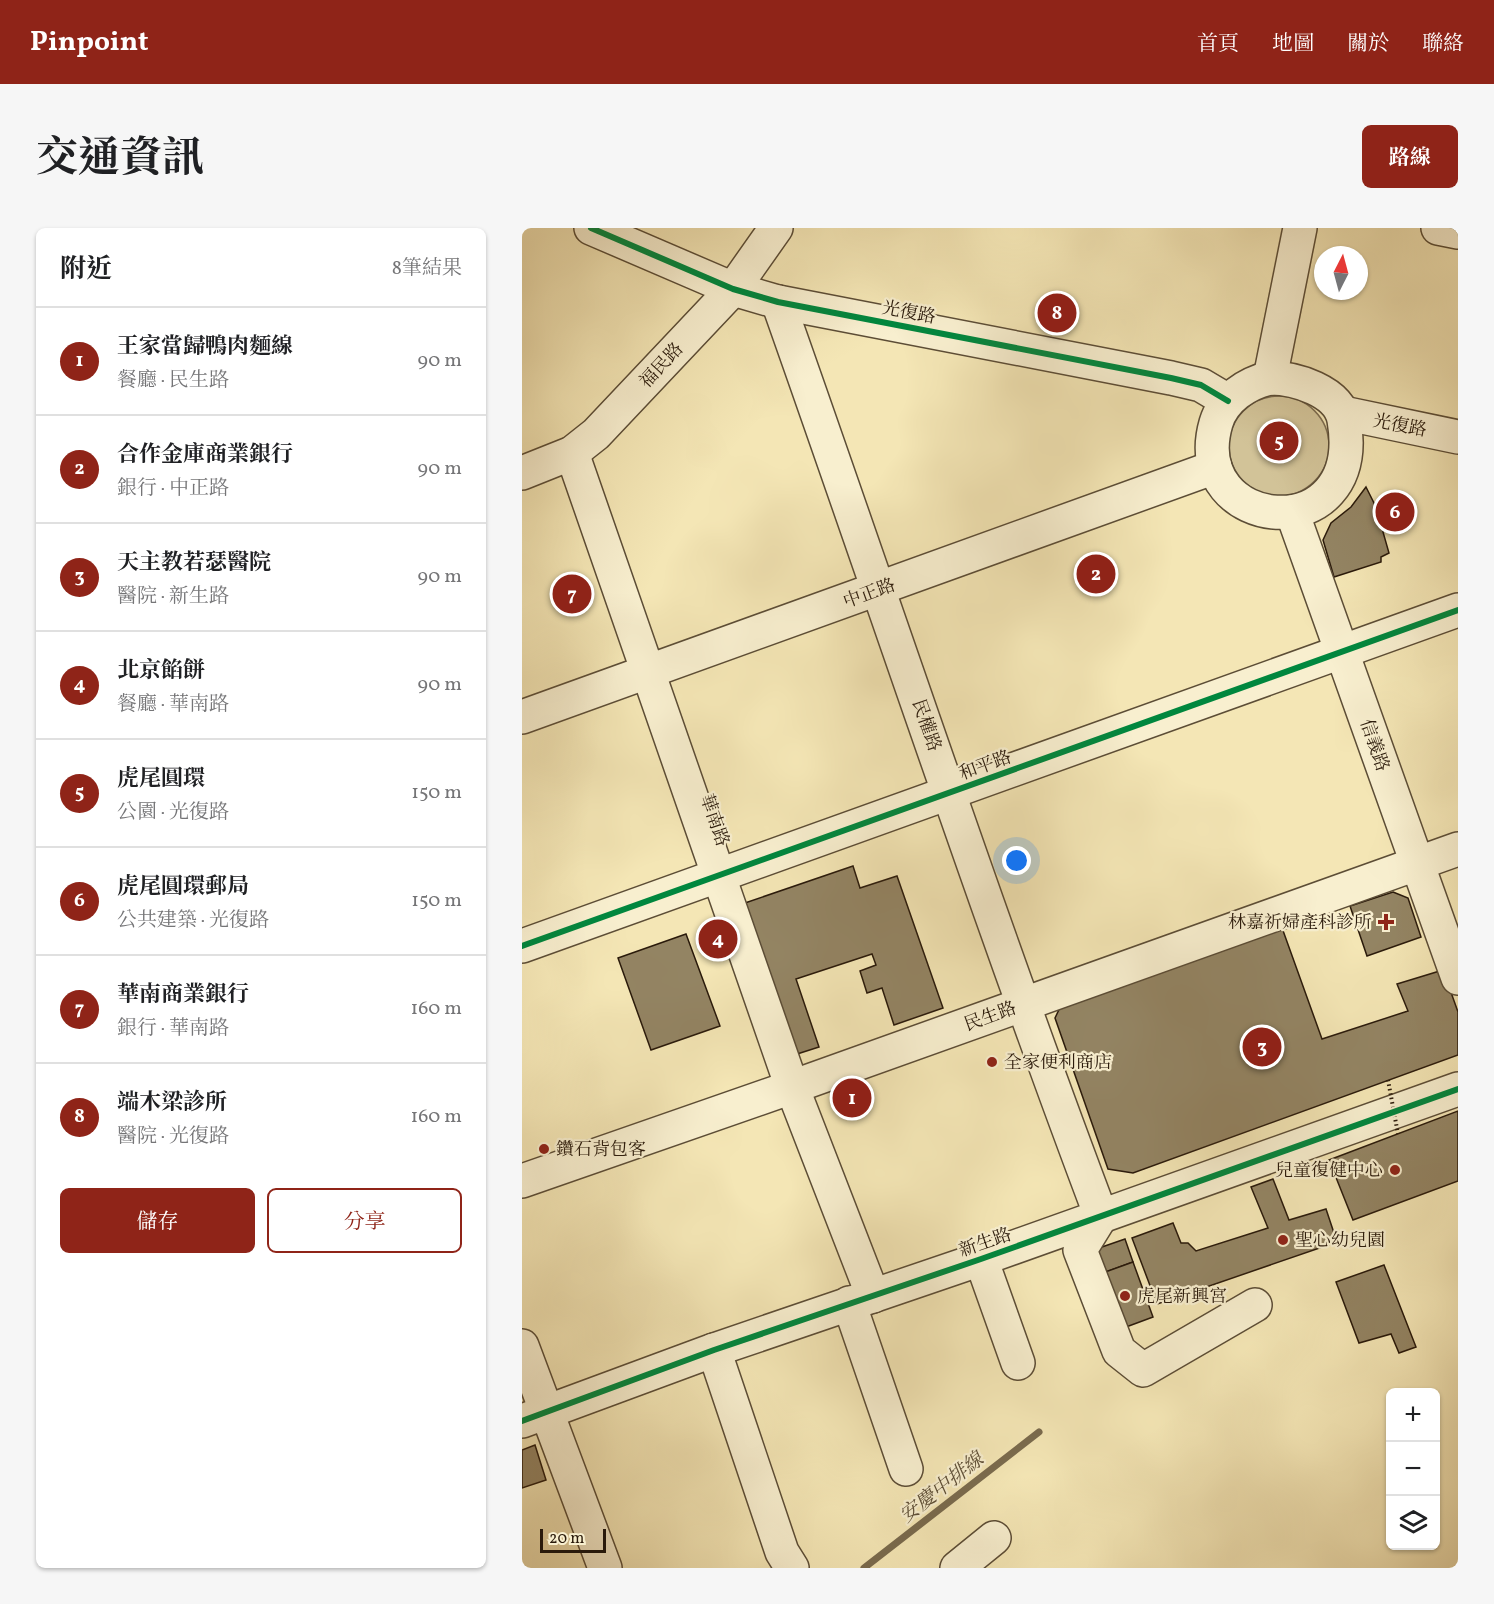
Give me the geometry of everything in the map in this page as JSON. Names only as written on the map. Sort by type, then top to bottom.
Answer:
[{"type":"street","name":"光復路","points":[[591,228],[733,289],[778,302],[1172,378],[1201,385],[1228,401]]},
{"type":"street","name":"福民路","points":[[522,473],[572,453],[596,434],[733,289],[776,228]]},
{"type":"street","points":[[1270,378],[1300,228]]},
{"type":"street","points":[[1438,228],[1458,232]]},
{"type":"street","name":"民權路","points":[[778,302],[951,793],[1022,1005],[1101,1216]]},
{"type":"street","name":"光復路","points":[[1343,413],[1348,442],[1345,466],[1334,486],[1318,502],[1292,512],[1275,514],[1253,508],[1235,497],[1221,480],[1215,466],[1212,439],[1217,419],[1228,401],[1245,387],[1270,378],[1304,382],[1320,391],[1343,413],[1458,437]]},
{"type":"street","name":"華南路","points":[[572,453],[792,1087],[861,1300],[906,1468]]},
{"type":"street","name":"中正路","points":[[522,717],[1215,466]]},
{"type":"street","name":"信義路","points":[[1292,512],[1458,978]]},
{"type":"street","name":"和平路","points":[[522,946],[719,878],[1458,610]]},
{"type":"street","name":"民生路","points":[[522,1180],[792,1087],[1458,849]]},
{"type":"street","name":"新生路","points":[[534,1417],[714,1350],[981,1260],[1458,1089]]},
{"type":"street","points":[[1101,1216],[1080,1250],[1119,1351],[1143,1370],[1255,1305]]},
{"type":"street","points":[[981,1260],[1018,1363]]},
{"type":"street","points":[[522,1346],[534,1417],[605,1568]]},
{"type":"street","points":[[714,1350],[782,1552],[792,1568]]},
{"type":"street","points":[[957,1568],[994,1538]]},
{"type":"path","points":[[1388,1080],[1398,1134]]},
{"type":"shaded area","points":[[1279,396],[1298,399],[1315,410],[1326,427],[1329,446],[1326,465],[1315,482],[1298,493],[1279,496],[1260,493],[1243,482],[1232,465],[1229,446],[1232,427],[1243,410],[1260,399]]},
{"type":"building","points":[[1366,487],[1384,523],[1383,532],[1389,553],[1381,557],[1381,562],[1334,577],[1323,540],[1331,523],[1351,507]]},
{"type":"building","points":[[853,866],[860,888],[897,876],[943,1008],[894,1025],[882,988],[867,993],[860,971],[876,965],[872,954],[796,979],[819,1047],[794,1055],[742,904]]},
{"type":"building","name":"林嘉祈婦產科診所","points":[[1393,892],[1408,898],[1421,937],[1367,956],[1350,906]]},
{"type":"building","points":[[1281,925],[1322,1039],[1408,1011],[1397,984],[1443,970],[1458,1012],[1458,1055],[1133,1173],[1108,1169],[1055,1018],[1064,999]]},
{"type":"building","points":[[686,934],[720,1026],[651,1050],[618,958]]},
{"type":"building","name":"兒童復健中心","points":[[1458,1111],[1458,1181],[1353,1220],[1329,1160]]},
{"type":"building","name":"聖心幼兒園","points":[[1273,1179],[1289,1220],[1326,1209],[1337,1242],[1157,1304],[1132,1238],[1173,1223],[1181,1243],[1188,1243],[1196,1251],[1268,1228],[1251,1187]]},
{"type":"building","points":[[1125,1239],[1133,1262],[1084,1280],[1076,1256]]},
{"type":"building","name":"虎尾新興宮","points":[[1133,1262],[1153,1317],[1118,1330],[1097,1275]]},
{"type":"building","points":[[1384,1265],[1416,1347],[1399,1353],[1391,1334],[1359,1343],[1336,1282]]},
{"type":"building","points":[[535,1445],[546,1480],[522,1488],[522,1450]]},
{"type":"waterway","name":"安慶中排線","points":[[864,1568],[1039,1432]]},
{"type":"cycle path","points":[[591,228],[733,289],[778,302],[1171,378],[1201,385],[1228,401]]},
{"type":"cycle path","points":[[522,946],[1458,610]]},
{"type":"cycle path","points":[[522,1421],[714,1350],[981,1259],[1458,1089]]},
{"type":"place","name":"端木梁診所","points":[[1057,313]]},
{"type":"place","name":"虎尾圓環","points":[[1279,441]]},
{"type":"place","name":"虎尾圓環郵局","points":[[1395,512]]},
{"type":"place","name":"合作金庫商業銀行","points":[[1096,574]]},
{"type":"place","name":"華南商業銀行","points":[[572,594]]},
{"type":"place","name":"林嘉祈婦產科診所","points":[[1386,922]]},
{"type":"place","name":"北京餡餅","points":[[718,939]]},
{"type":"place","name":"天主教若瑟醫院","points":[[1262,1047]]},
{"type":"place","name":"全家便利商店","points":[[992,1062]]},
{"type":"place","name":"王家當歸鴨肉麵線","points":[[852,1098]]},
{"type":"place","name":"鑽石背包客","points":[[544,1149]]},
{"type":"place","name":"兒童復健中心","points":[[1395,1170]]},
{"type":"place","name":"聖心幼兒園","points":[[1283,1240]]},
{"type":"place","name":"虎尾新興宮","points":[[1125,1296]]}]
